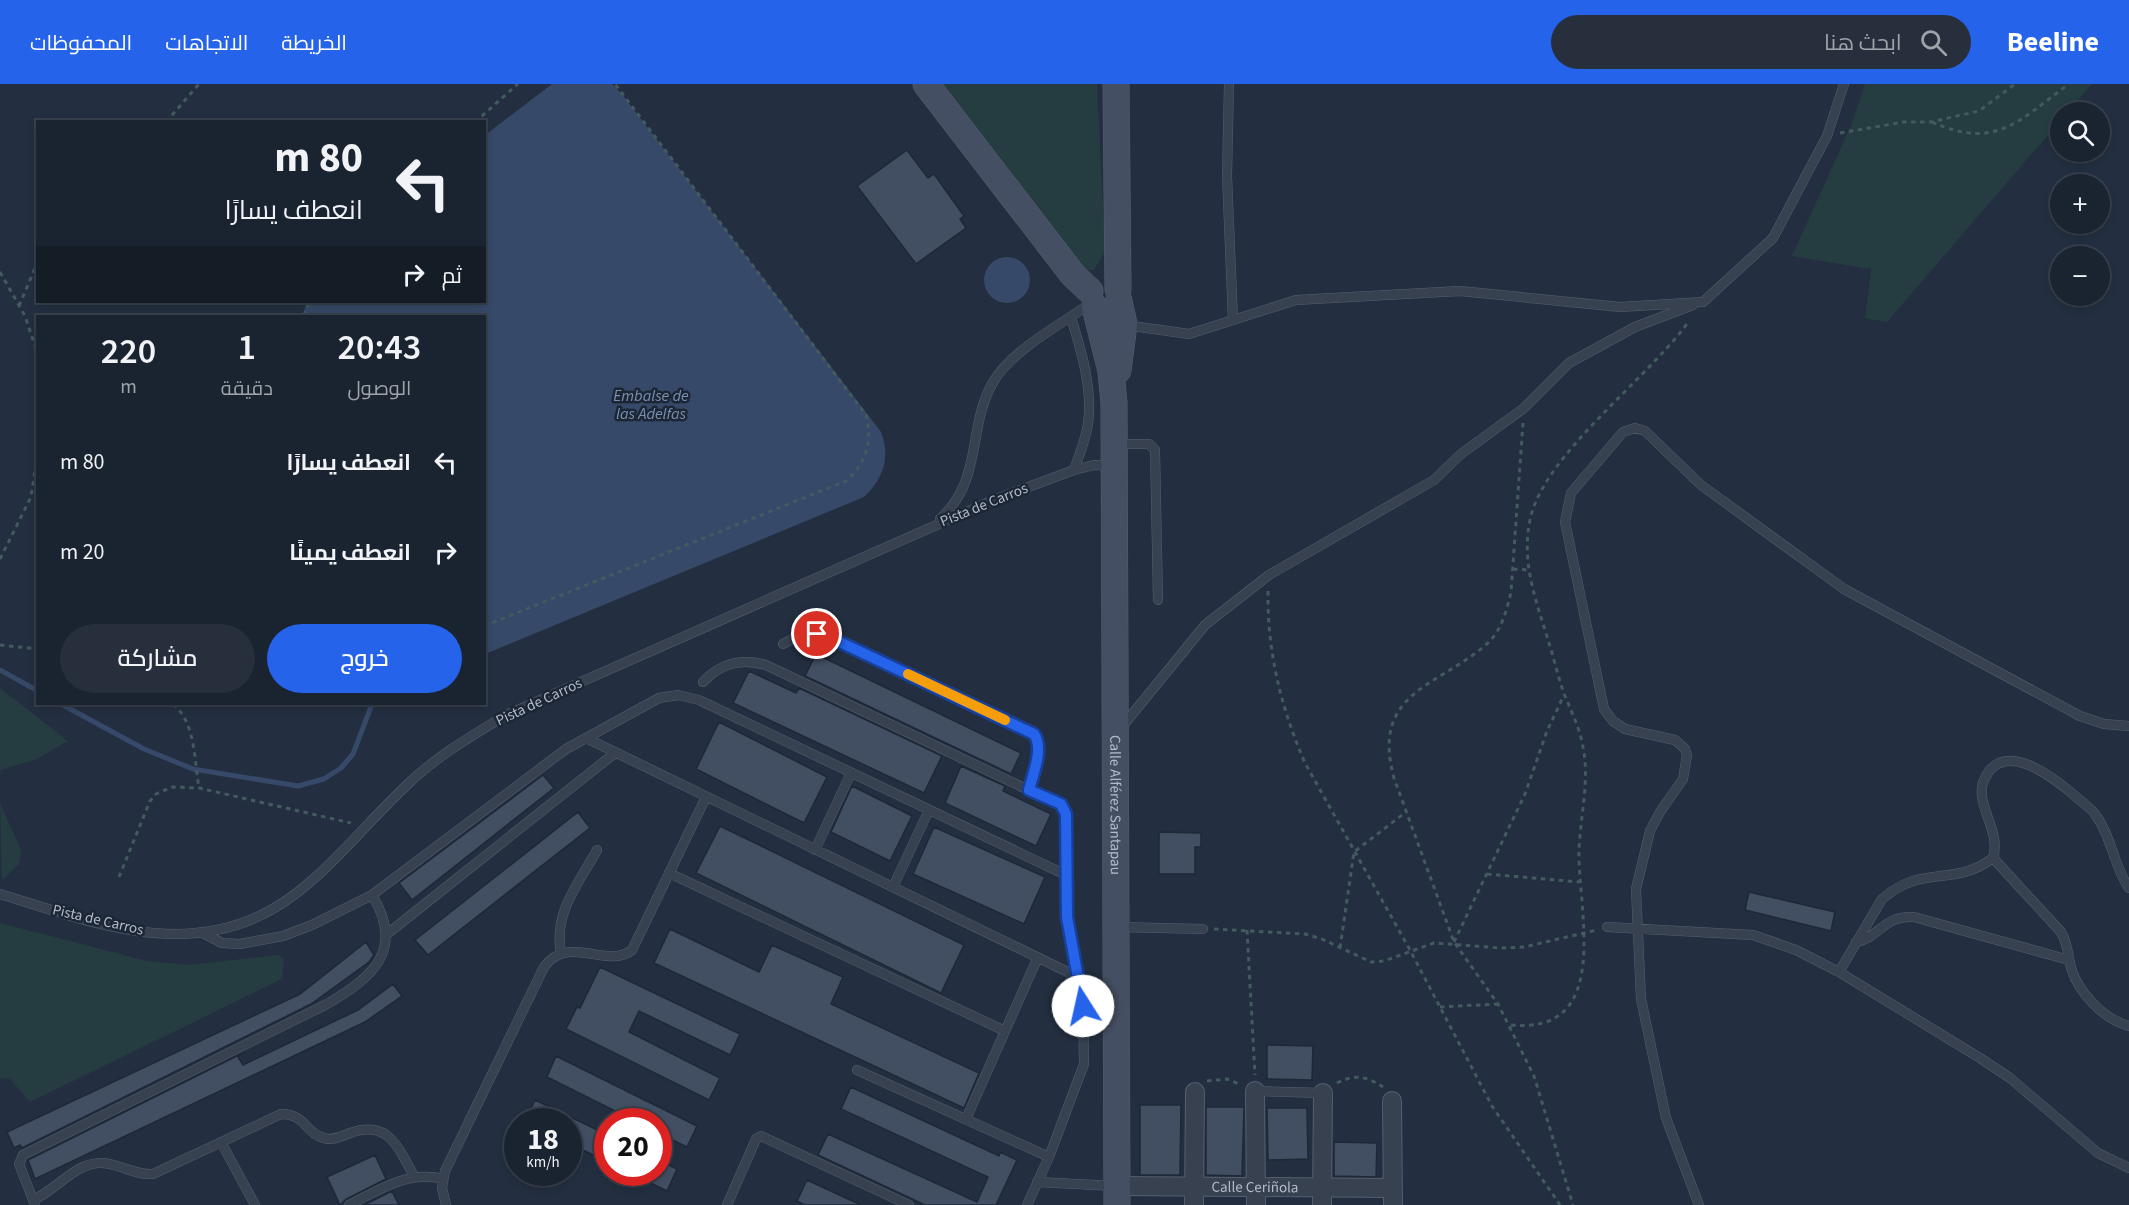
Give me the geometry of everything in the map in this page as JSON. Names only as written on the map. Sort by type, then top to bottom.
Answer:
[{"type":"main road","points":[[926,84],[1073,275],[1101,302]]},
{"type":"main road","name":"Calle Alférez Santapau","points":[[1114,403],[1101,302],[1115,236],[1116,84]]},
{"type":"main road","name":"Calle Alférez Santapau","points":[[1101,302],[1114,403],[1117,1196]]},
{"type":"street","points":[[1255,1090],[1256,1196]]},
{"type":"street","points":[[1194,1196],[1196,1092]]},
{"type":"street","points":[[1322,1196],[1323,1093]]},
{"type":"street","points":[[1392,1101],[1393,1196]]},
{"type":"street","name":"Calle Ceriñola","points":[[1117,1196],[1393,1196]]},
{"type":"lane","points":[[1229,84],[1227,176],[1233,320]]},
{"type":"lane","points":[[1115,734],[1205,625],[1269,575],[1434,480],[1461,454],[1524,408],[1569,363],[1635,327],[1703,302],[1773,238],[1827,136],[1844,84]]},
{"type":"lane","points":[[1101,302],[1189,334],[1296,300],[1460,291],[1620,307],[1703,302]]},
{"type":"lane","points":[[1074,470],[1088,426],[1089,402],[1080,348],[1101,302]]},
{"type":"lane","points":[[933,526],[956,502],[968,479],[986,399],[999,374],[1022,352],[1101,302]]},
{"type":"lane","points":[[1699,1205],[1672,1137],[1641,999],[1636,889],[1643,852],[1660,812],[1683,779],[1688,755],[1675,740],[1625,729],[1613,721],[1604,710],[1565,522],[1571,493],[1623,432],[1629,429],[1640,429],[1650,434],[1701,485],[1844,589],[2080,716],[2104,724],[2129,726]]},
{"type":"lane","name":"Pista de Carros","points":[[0,894],[123,930],[156,933],[201,932],[239,926],[265,915],[298,894],[410,782],[470,737],[506,715],[991,501],[1149,444],[1155,450],[1158,600]]},
{"type":"lane","points":[[783,644],[800,636],[825,635],[1034,734],[1039,741],[1029,790]]},
{"type":"lane","points":[[703,682],[718,669],[736,662],[766,665],[1064,807],[1068,927],[1083,1006],[1083,1064],[1027,1205]]},
{"type":"lane","points":[[201,932],[222,943],[259,942],[312,925],[372,895],[566,749],[659,698],[678,695],[699,700],[1068,876]]},
{"type":"lane","points":[[586,738],[1078,977]]},
{"type":"lane","points":[[387,934],[615,753]]},
{"type":"lane","points":[[2129,888],[2094,813],[2051,776],[2024,763],[2000,764],[1988,772],[1982,784],[1982,797],[1995,836],[1993,858],[2056,926],[2065,939],[2069,960],[2084,994],[2115,1020],[2129,1026]]},
{"type":"lane","points":[[815,850],[851,773]]},
{"type":"lane","points":[[446,1205],[442,1196],[443,1179],[544,967],[561,953],[627,953],[635,945],[706,797]]},
{"type":"lane","points":[[893,887],[929,810]]},
{"type":"lane","points":[[561,953],[558,931],[562,912],[597,850]]},
{"type":"lane","points":[[1839,972],[1882,899],[1902,884],[1925,876],[1964,874],[1993,858]]},
{"type":"lane","points":[[669,873],[1005,1031]]},
{"type":"lane","points":[[372,895],[383,913],[387,934],[382,960],[341,996],[23,1155],[19,1164],[34,1203],[84,1166],[101,1163],[135,1173],[153,1174],[281,1114],[295,1116],[325,1138],[373,1129],[392,1139],[414,1176]]},
{"type":"lane","points":[[1856,942],[1870,937],[1889,920],[1914,917],[2069,960]]},
{"type":"lane","points":[[1116,927],[1203,929]]},
{"type":"lane","points":[[1606,927],[1753,935],[1796,950],[1839,972],[2010,1078],[2098,1153],[2129,1168]]},
{"type":"lane","points":[[966,1119],[1038,957]]},
{"type":"lane","points":[[857,1070],[1048,1157]]},
{"type":"lane","points":[[1255,1090],[1323,1093]]},
{"type":"lane","points":[[727,1205],[756,1139],[761,1136],[909,1205]]},
{"type":"lane","points":[[221,1142],[255,1205]]},
{"type":"lane","points":[[349,1205],[414,1176],[443,1179]]},
{"type":"lane","points":[[1037,1182],[1117,1196]]},
{"type":"path","points":[[168,120],[199,84]]},
{"type":"path","points":[[477,120],[518,84]]},
{"type":"path","points":[[486,625],[846,482],[862,464],[866,453],[869,434],[866,415],[615,84]]},
{"type":"path","points":[[1827,136],[1866,127],[1931,122],[1979,111],[2015,84]]},
{"type":"path","points":[[1931,122],[1951,129],[1983,135],[1995,133],[2016,123],[2069,84]]},
{"type":"path","points":[[19,306],[36,266]]},
{"type":"path","points":[[0,272],[19,306],[36,350]]},
{"type":"path","points":[[1511,1025],[1542,1023],[1569,1005],[1583,974],[1579,882],[1584,750],[1564,694],[1528,570],[1530,519],[1544,483],[1608,409],[1666,350],[1703,302]]},
{"type":"path","points":[[1524,408],[1513,569],[1507,610],[1489,641],[1421,688],[1402,704],[1390,735],[1389,756],[1406,812],[1454,942],[1511,1025],[1534,1077],[1573,1205]]},
{"type":"path","points":[[0,559],[31,497],[36,463]]},
{"type":"path","points":[[1513,569],[1528,570]]},
{"type":"path","points":[[1269,575],[1270,638],[1284,710],[1305,763],[1410,950],[1492,1106],[1560,1205]]},
{"type":"path","points":[[0,645],[36,649]]},
{"type":"path","points":[[1454,942],[1525,794],[1547,731],[1564,694]]},
{"type":"path","points":[[174,705],[187,720],[199,788]]},
{"type":"path","points":[[119,877],[150,801],[156,794],[172,787],[199,788],[368,825]]},
{"type":"path","points":[[1340,948],[1354,852],[1406,812]]},
{"type":"path","points":[[1487,874],[1579,882]]},
{"type":"path","points":[[1203,929],[1305,934],[1322,939],[1371,962],[1384,961],[1434,943],[1454,942],[1501,948],[1524,947],[1606,927]]},
{"type":"path","points":[[1196,1092],[1204,1082],[1215,1079],[1227,1079],[1255,1090],[1247,930]]},
{"type":"path","points":[[1440,1007],[1498,1004]]},
{"type":"path","points":[[1323,1093],[1346,1079],[1366,1078],[1383,1086],[1392,1101]]},
{"type":"green space","points":[[941,84],[1097,84],[1105,251],[1094,270],[1088,270],[1078,263]]},
{"type":"green space","points":[[1865,84],[2092,84],[2077,102],[2050,102],[2050,133],[1887,322],[1865,318],[1871,269],[1792,256],[1852,123]]},
{"type":"green space","points":[[0,688],[68,741],[36,759],[1,770],[0,774]]},
{"type":"green space","points":[[0,803],[21,850],[19,864],[2,880]]},
{"type":"green space","points":[[0,923],[147,961],[189,965],[278,955],[284,959],[282,979],[30,1102],[10,1079],[0,1078]]},
{"type":"water","name":"Embalse de las Adelfas","points":[[552,84],[612,84],[881,432],[885,459],[880,475],[871,490],[864,497],[486,654],[486,315],[302,315],[307,303],[486,303],[486,134]]},
{"type":"water","points":[[1007,257],[1023,264],[1030,280],[1023,296],[1007,303],[991,296],[984,280],[991,264]]},
{"type":"building","points":[[907,150],[928,178],[934,174],[964,216],[960,219],[966,228],[916,264],[857,186]]},
{"type":"building","points":[[816,654],[1021,753],[1011,774],[805,676]]},
{"type":"building","points":[[749,671],[796,693],[799,688],[942,756],[924,793],[733,703]]},
{"type":"building","points":[[719,722],[827,777],[804,823],[696,769]]},
{"type":"building","points":[[961,766],[1005,786],[1003,791],[1051,814],[1036,846],[945,803]]},
{"type":"building","points":[[543,775],[554,788],[412,900],[399,883]]},
{"type":"building","points":[[852,786],[912,816],[890,861],[831,832]]},
{"type":"building","points":[[578,812],[590,828],[428,955],[415,940]]},
{"type":"building","points":[[720,826],[964,945],[941,993],[696,873]]},
{"type":"building","points":[[934,827],[1045,877],[1024,924],[913,874]]},
{"type":"building","points":[[1159,832],[1201,833],[1201,847],[1195,847],[1195,874],[1159,874]]},
{"type":"building","points":[[1749,892],[1835,912],[1831,931],[1745,910]]},
{"type":"building","points":[[670,929],[759,972],[772,945],[843,977],[831,1004],[979,1073],[964,1108],[654,963]]},
{"type":"building","points":[[366,942],[374,955],[369,962],[311,1004],[22,1148],[20,1145],[14,1148],[7,1132],[300,994]]},
{"type":"building","points":[[600,967],[740,1034],[730,1055],[639,1011],[629,1032],[720,1078],[709,1100],[566,1029],[577,1007],[580,1008]]},
{"type":"building","points":[[393,984],[402,996],[365,1022],[35,1179],[28,1160],[245,1052],[238,1057],[243,1065],[358,1010]]},
{"type":"building","points":[[1267,1045],[1313,1046],[1312,1080],[1267,1079]]},
{"type":"building","points":[[556,1056],[661,1108],[609,1108],[547,1077]]},
{"type":"building","points":[[851,1087],[999,1156],[1000,1152],[1017,1160],[996,1205],[925,1205],[818,1155],[828,1134],[977,1202],[988,1177],[841,1109]]},
{"type":"building","points":[[535,1100],[552,1108],[531,1108]]},
{"type":"building","points":[[1140,1105],[1181,1105],[1180,1175],[1140,1175]]},
{"type":"building","points":[[1206,1107],[1244,1107],[1242,1176],[1206,1175]]},
{"type":"building","points":[[1267,1108],[1307,1108],[1308,1159],[1268,1160]]},
{"type":"building","points":[[672,1114],[697,1126],[687,1147],[672,1140]]},
{"type":"building","points":[[582,1123],[594,1128],[594,1155],[582,1150]]},
{"type":"building","points":[[1334,1142],[1377,1143],[1376,1177],[1334,1176]]},
{"type":"building","points":[[375,1155],[386,1179],[346,1199],[340,1205],[327,1177]]},
{"type":"building","points":[[672,1167],[677,1169],[672,1180]]},
{"type":"building","points":[[807,1180],[861,1205],[805,1205],[797,1201]]},
{"type":"building","points":[[657,1186],[669,1186],[667,1191]]},
{"type":"building","points":[[392,1191],[399,1205],[364,1205]]},
{"type":"waterway","points":[[0,670],[36,690]]},
{"type":"waterway","points":[[63,705],[144,749],[193,769],[298,786],[324,779],[341,768],[353,754],[372,705]]},
{"type":"slow traffic","points":[[908,674],[1005,720]]},
{"type":"route","points":[[817,634],[825,635],[1034,734],[1039,741],[1029,790],[1061,804],[1066,814],[1067,917],[1083,1006]]}]
